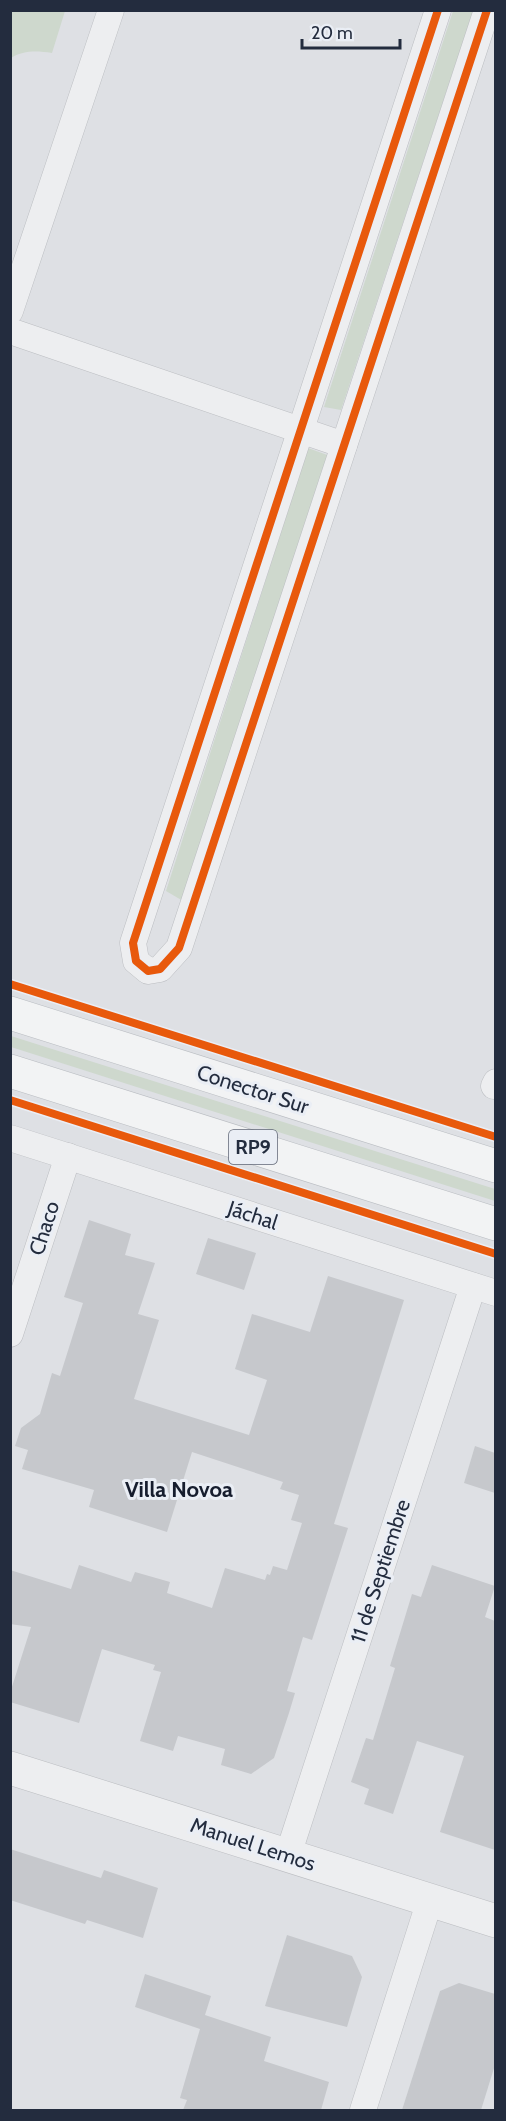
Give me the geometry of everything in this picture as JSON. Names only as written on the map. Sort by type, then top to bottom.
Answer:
[{"type":"main road","name":"Conector Sur","points":[[10,1013],[495,1166]]},
{"type":"main road","name":"RP9","points":[[10,1071],[495,1224]]},
{"type":"street","points":[[10,311],[111,10]]},
{"type":"street","points":[[438,10],[133,943],[136,962],[148,971],[160,969],[179,948],[487,10]]},
{"type":"street","points":[[10,331],[344,446]]},
{"type":"street","name":"Jáchal","points":[[10,1138],[484,1289]]},
{"type":"street","name":"Chaco","points":[[10,1334],[68,1156]]},
{"type":"street","name":"11 de Septiembre","points":[[288,1856],[484,1289]]},
{"type":"street","name":"Manuel Lemos","points":[[10,1768],[495,1921]]},
{"type":"street","points":[[363,2110],[430,1900]]},
{"type":"shaded area","points":[[11,10],[65,11],[52,53],[31,52],[11,58]]},
{"type":"shaded area","points":[[453,11],[473,11],[341,410],[324,407]]},
{"type":"shaded area","points":[[308,448],[330,456],[183,901],[166,891]]},
{"type":"shaded area","points":[[11,1036],[495,1189],[495,1201],[11,1047]]},
{"type":"building","points":[[89,1220],[131,1234],[125,1255],[155,1263],[138,1314],[159,1320],[134,1399],[249,1435],[267,1380],[235,1369],[252,1314],[310,1332],[328,1276],[404,1300],[334,1524],[348,1528],[312,1640],[303,1637],[287,1691],[295,1693],[289,1713],[274,1758],[251,1774],[221,1765],[225,1749],[178,1736],[173,1751],[140,1741],[161,1672],[153,1670],[155,1665],[102,1649],[79,1723],[10,1702],[10,1693],[31,1627],[10,1624],[10,1570],[71,1589],[79,1565],[131,1582],[135,1572],[170,1582],[167,1593],[212,1608],[225,1568],[265,1580],[267,1574],[270,1575],[273,1566],[287,1570],[302,1523],[291,1520],[299,1495],[280,1489],[283,1482],[192,1452],[167,1532],[89,1507],[94,1490],[22,1469],[28,1450],[15,1446],[21,1428],[40,1414],[52,1373],[60,1376],[83,1303],[64,1297]]},
{"type":"building","points":[[208,1238],[256,1253],[244,1290],[196,1274]]},
{"type":"building","points":[[475,1446],[495,1453],[495,1493],[464,1483]]},
{"type":"building","points":[[432,1565],[495,1586],[485,1617],[495,1621],[495,1850],[440,1832],[464,1756],[417,1741],[393,1814],[364,1804],[369,1789],[351,1782],[366,1738],[373,1740],[395,1668],[390,1666],[412,1594],[421,1597]]},
{"type":"building","points":[[10,1849],[101,1878],[104,1870],[158,1888],[143,1938],[87,1920],[85,1924],[10,1900]]},
{"type":"building","points":[[287,1935],[352,1956],[362,1977],[347,2027],[265,2006]]},
{"type":"building","points":[[145,1974],[211,1996],[205,2015],[271,2037],[264,2061],[329,2082],[321,2110],[183,2110],[187,2100],[180,2098],[200,2029],[135,2007]]},
{"type":"building","points":[[459,1983],[495,1994],[495,2065],[481,2110],[402,2110],[440,1991]]},
{"type":"cycle path","points":[[438,10],[133,943],[136,961],[148,971],[160,969],[179,948],[487,10]]},
{"type":"cycle path","points":[[10,984],[496,1137]]},
{"type":"cycle path","points":[[10,1100],[496,1254]]},
{"type":"district","name":"Villa Novoa","points":[[179,1489]]}]
